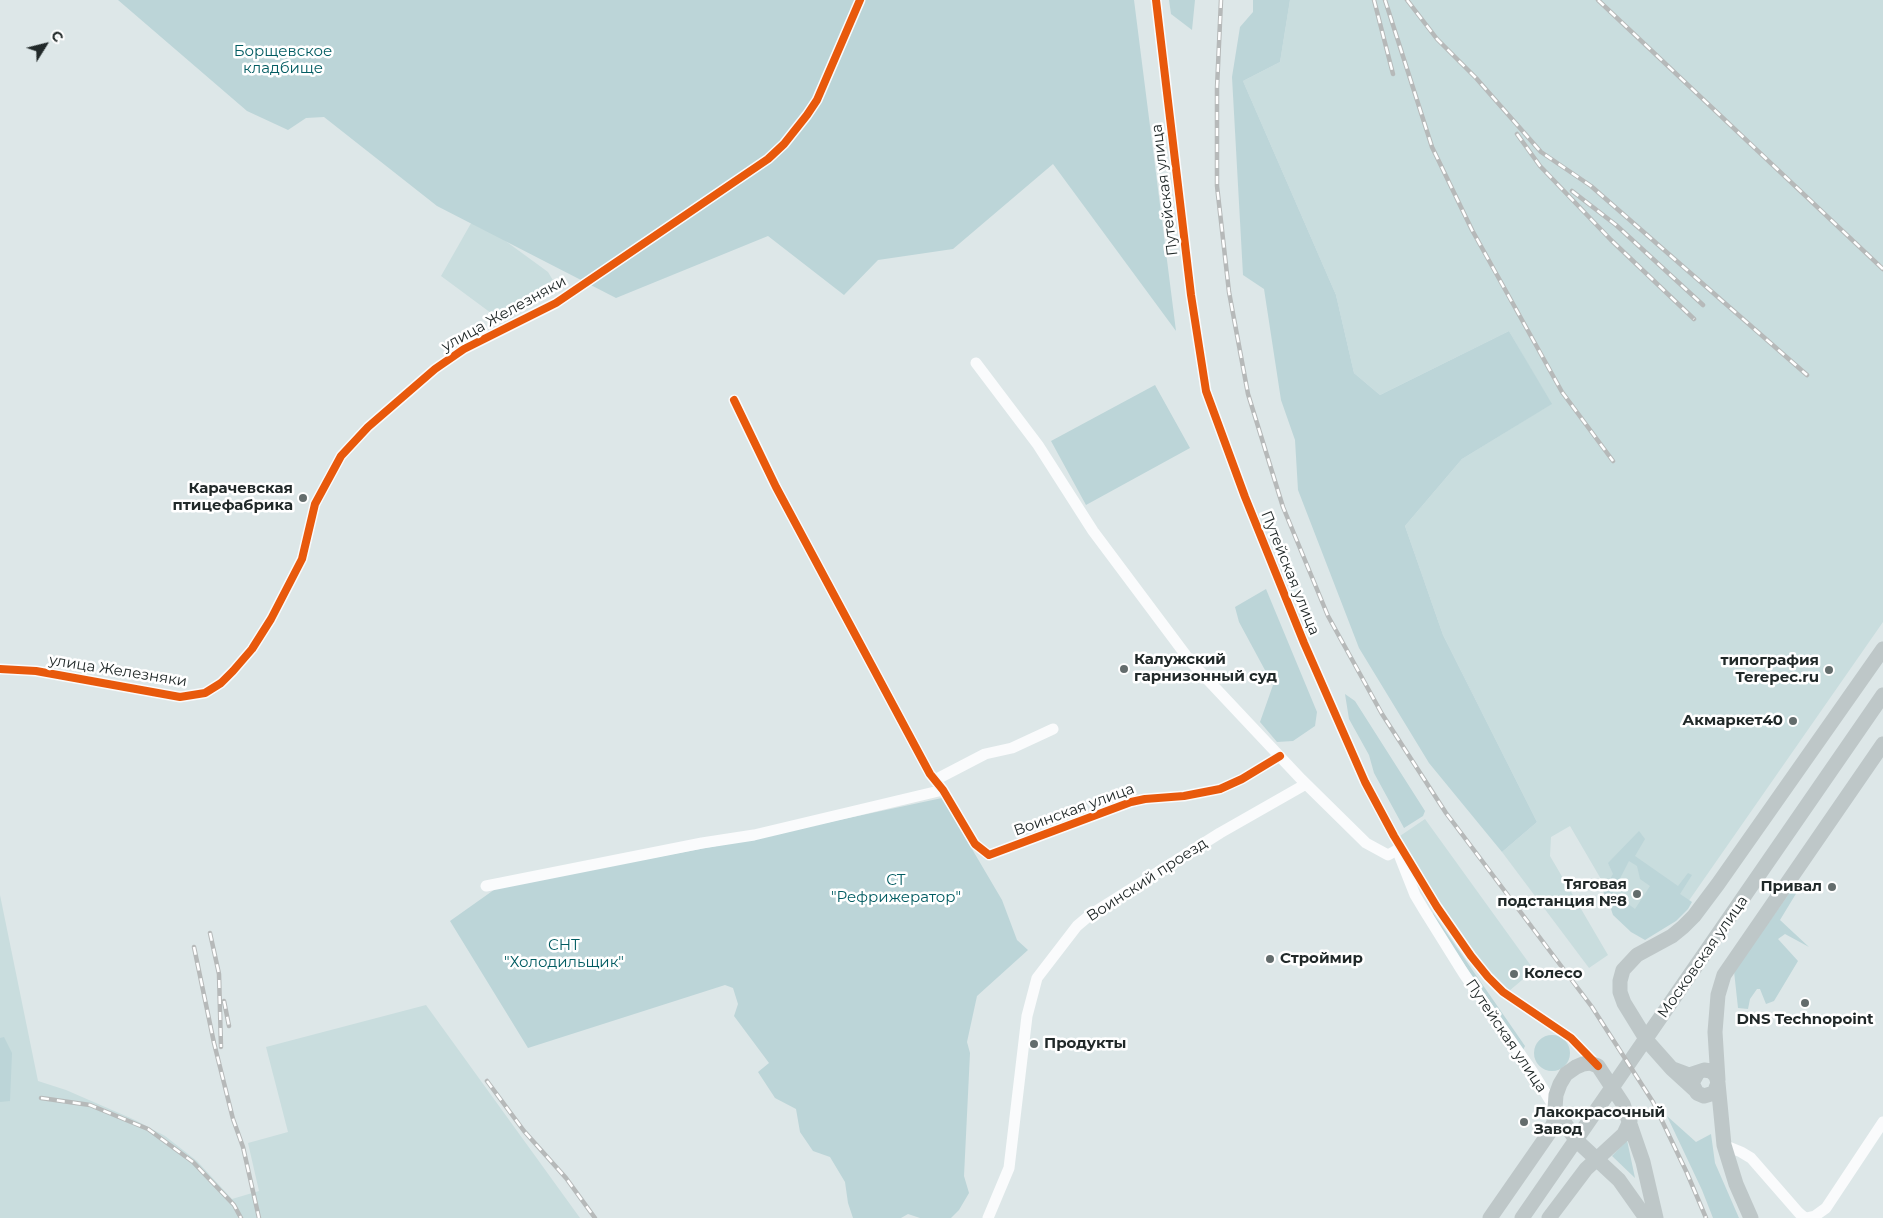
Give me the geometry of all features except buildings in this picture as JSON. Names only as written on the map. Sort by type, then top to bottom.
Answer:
[{"type":"main road","points":[[1751,1218],[1736,1184],[1713,1114],[1696,1092],[1648,1042],[1624,1003],[1620,992],[1620,981],[1623,970],[1628,962],[1672,936],[1694,916],[1883,650]]},
{"type":"main road","name":"Московская улица","points":[[1522,1218],[1883,695]]},
{"type":"main road","points":[[1723,1140],[1715,1032],[1718,995],[1724,976],[1883,744]]},
{"type":"main road","points":[[1672,1069],[1682,1074],[1699,1072],[1711,1072],[1718,1082],[1716,1090],[1711,1095],[1704,1096],[1696,1092],[1693,1080],[1699,1072],[1705,1066],[1715,1032]]},
{"type":"main road","points":[[1490,1218],[1550,1133],[1556,1110],[1556,1095],[1566,1074],[1583,1064],[1598,1066]]},
{"type":"main road","name":"Путейская улица","points":[[1598,1066],[1623,1104],[1630,1121],[1643,1162],[1656,1218]]},
{"type":"main road","name":"Путейская улица","points":[[1556,1110],[1576,1140],[1619,1180],[1646,1218]]},
{"type":"main road","points":[[1549,1218],[1586,1169],[1624,1134],[1630,1121]]},
{"type":"street","name":"улица Железняки","points":[[0,669],[36,671],[180,697],[205,693],[221,683],[252,649],[271,619],[302,559],[315,504],[341,456],[368,427],[435,369],[464,350],[556,303],[768,160],[801,123],[816,100],[860,0]]},
{"type":"street","name":"Путейская улица","points":[[1156,0],[1191,295],[1206,391],[1245,498],[1304,644],[1365,782],[1394,836],[1437,907],[1488,977],[1512,999],[1571,1038],[1598,1066]]},
{"type":"street","points":[[976,363],[1038,445],[1093,531],[1191,662],[1306,784],[1366,843],[1388,855],[1397,850]]},
{"type":"street","points":[[734,400],[780,496],[930,774],[939,785]]},
{"type":"street","points":[[486,886],[702,843],[754,835],[939,785],[985,754],[1012,748],[1053,729]]},
{"type":"street","name":"Воинская улица","points":[[939,785],[975,844],[989,855],[1131,802],[1184,796],[1220,789],[1242,779],[1280,756]]},
{"type":"street","name":"Воинский проезд","points":[[988,1218],[1009,1168],[1027,1016],[1037,978],[1078,926],[1090,915],[1220,833],[1306,784]]},
{"type":"street","name":"Путейская улица","points":[[1394,836],[1397,850],[1415,895],[1464,974],[1532,1071],[1556,1110]]},
{"type":"street","points":[[1723,1140],[1751,1158],[1803,1216],[1815,1216],[1826,1208],[1883,1122]]},
{"type":"shaded area","points":[[1290,0],[1883,0],[1883,622],[1681,912],[1619,910],[1570,826],[1551,837],[1550,856],[1608,955],[1589,968],[1502,852],[1537,822],[1443,635],[1405,526],[1462,459],[1551,404],[1509,331],[1380,395],[1354,373],[1336,295],[1243,81],[1280,62]]},
{"type":"shaded area","points":[[474,218],[548,272],[554,282],[495,316],[441,276]]},
{"type":"shaded area","points":[[1425,819],[1534,970],[1509,991],[1485,967],[1441,904],[1400,836]]},
{"type":"shaded area","points":[[0,895],[38,1081],[66,1090],[135,1120],[165,1136],[197,1161],[232,1199],[259,1191],[248,1143],[288,1132],[266,1047],[426,1005],[580,1218],[0,1218]]},
{"type":"green space","name":"Борщевское кладбище","points":[[118,0],[1134,0],[1176,331],[1053,164],[953,249],[878,260],[844,295],[768,236],[616,298],[437,206],[324,117],[306,118],[288,130],[247,111]]},
{"type":"green space","points":[[1169,0],[1195,0],[1192,30],[1171,14]]},
{"type":"green space","points":[[1253,0],[1290,0],[1280,62],[1243,81],[1336,295],[1354,373],[1380,395],[1509,331],[1552,404],[1462,459],[1405,526],[1443,635],[1537,822],[1502,852],[1429,763],[1359,648],[1298,490],[1295,440],[1281,400],[1264,289],[1243,275],[1232,77],[1240,27],[1253,12]]},
{"type":"green space","points":[[1155,385],[1190,448],[1086,505],[1051,441]]},
{"type":"green space","points":[[1266,589],[1317,712],[1315,726],[1293,741],[1277,742],[1260,722],[1273,685],[1239,622],[1235,607]]},
{"type":"green space","points":[[1345,694],[1355,701],[1425,811],[1423,816],[1404,828],[1374,773],[1369,755],[1349,719]]},
{"type":"green space","points":[[942,798],[1002,900],[1017,940],[1028,950],[977,996],[967,1042],[970,1053],[964,1176],[969,1193],[959,1210],[951,1218],[920,1218],[908,1214],[901,1218],[853,1218],[848,1203],[845,1182],[830,1157],[813,1151],[800,1132],[796,1109],[775,1098],[758,1072],[769,1063],[734,1016],[738,1004],[733,988],[725,985],[528,1048],[450,921],[498,887],[727,844]]},
{"type":"green space","points":[[1639,831],[1645,839],[1635,856],[1678,886],[1688,873],[1692,875],[1680,894],[1692,902],[1688,909],[1676,921],[1645,940],[1631,932],[1613,915],[1611,909],[1620,898],[1635,909],[1650,886],[1640,879],[1637,866],[1629,861],[1610,898],[1607,899],[1601,887],[1609,881],[1613,874],[1608,863]]},
{"type":"green space","points":[[1793,888],[1797,892],[1780,920],[1809,947],[1785,934],[1778,939],[1798,961],[1774,1001],[1766,1004],[1760,989],[1757,989],[1750,999],[1748,1009],[1738,1008],[1734,971]]},
{"type":"green space","points":[[1433,913],[1525,1046],[1523,1050],[1434,920]]},
{"type":"green space","points":[[1552,1035],[1559,1036],[1565,1040],[1569,1046],[1569,1060],[1565,1066],[1559,1070],[1552,1071],[1545,1070],[1539,1066],[1535,1060],[1534,1053],[1535,1046],[1539,1040],[1545,1036]]},
{"type":"green space","points":[[4,1037],[12,1053],[10,1101],[0,1102],[0,1038]]},
{"type":"green space","points":[[1667,1116],[1696,1142],[1711,1134],[1715,1163],[1739,1218],[1713,1218]]},
{"type":"green space","points":[[1627,1140],[1635,1178],[1612,1156]]},
{"type":"railway","points":[[1221,0],[1217,88],[1217,186],[1229,292],[1248,394],[1283,507],[1328,616],[1382,714],[1446,813],[1592,1007],[1653,1102],[1706,1218]]},
{"type":"railway","points":[[1374,0],[1393,74]]},
{"type":"railway","points":[[1385,0],[1432,147],[1472,230],[1562,392],[1613,461]]},
{"type":"railway","points":[[1407,0],[1437,39],[1476,78],[1541,152],[1591,186],[1807,375]]},
{"type":"railway","points":[[1598,0],[1883,269]]},
{"type":"railway","points":[[1517,134],[1540,166],[1611,240],[1694,319]]},
{"type":"railway","points":[[1572,191],[1616,225],[1703,305]]},
{"type":"railway","points":[[210,933],[219,974],[221,1047]]},
{"type":"railway","points":[[194,947],[214,1043],[233,1119],[243,1147],[259,1218]]},
{"type":"railway","points":[[224,1001],[229,1026]]},
{"type":"railway","points":[[487,1081],[524,1131],[566,1178],[595,1218]]},
{"type":"railway","points":[[41,1098],[90,1105],[148,1129],[193,1162],[234,1205],[241,1218]]},
{"type":"cycle path","points":[[0,669],[36,671],[180,697],[205,693],[221,683],[252,649],[271,619],[302,559],[315,504],[341,456],[368,427],[435,369],[464,349],[556,303],[768,159],[784,144],[817,100],[860,0]]},
{"type":"cycle path","points":[[1156,0],[1191,295],[1206,391],[1245,497],[1304,643],[1365,782],[1394,836],[1437,907],[1471,956],[1503,992],[1571,1038],[1598,1066]]},
{"type":"cycle path","points":[[734,400],[776,487],[930,774],[943,790],[975,844],[989,855],[1131,802],[1184,796],[1220,789],[1242,779],[1280,756]]},
{"type":"place","name":"Карачевская птицефабрика","points":[[303,498]]},
{"type":"place","name":"Калужский гарнизонный суд","points":[[1124,669]]},
{"type":"place","name":"типография Terepec.ru","points":[[1829,670]]},
{"type":"place","name":"Акмаркет40","points":[[1793,721]]},
{"type":"place","name":"Привал","points":[[1832,887]]},
{"type":"place","name":"Тяговая подстанция №8","points":[[1637,894]]},
{"type":"place","name":"Строймир","points":[[1270,959]]},
{"type":"place","name":"Колесо","points":[[1514,974]]},
{"type":"place","name":"DNS Technopoint","points":[[1805,1003]]},
{"type":"place","name":"Продукты","points":[[1034,1044]]},
{"type":"place","name":"Лакокрасочный Завод","points":[[1524,1122]]},
{"type":"park label","name":"СТ \"Рефрижератор\"","points":[[896,890]]},
{"type":"park label","name":"СНТ \"Холодильщик\"","points":[[564,954]]}]
